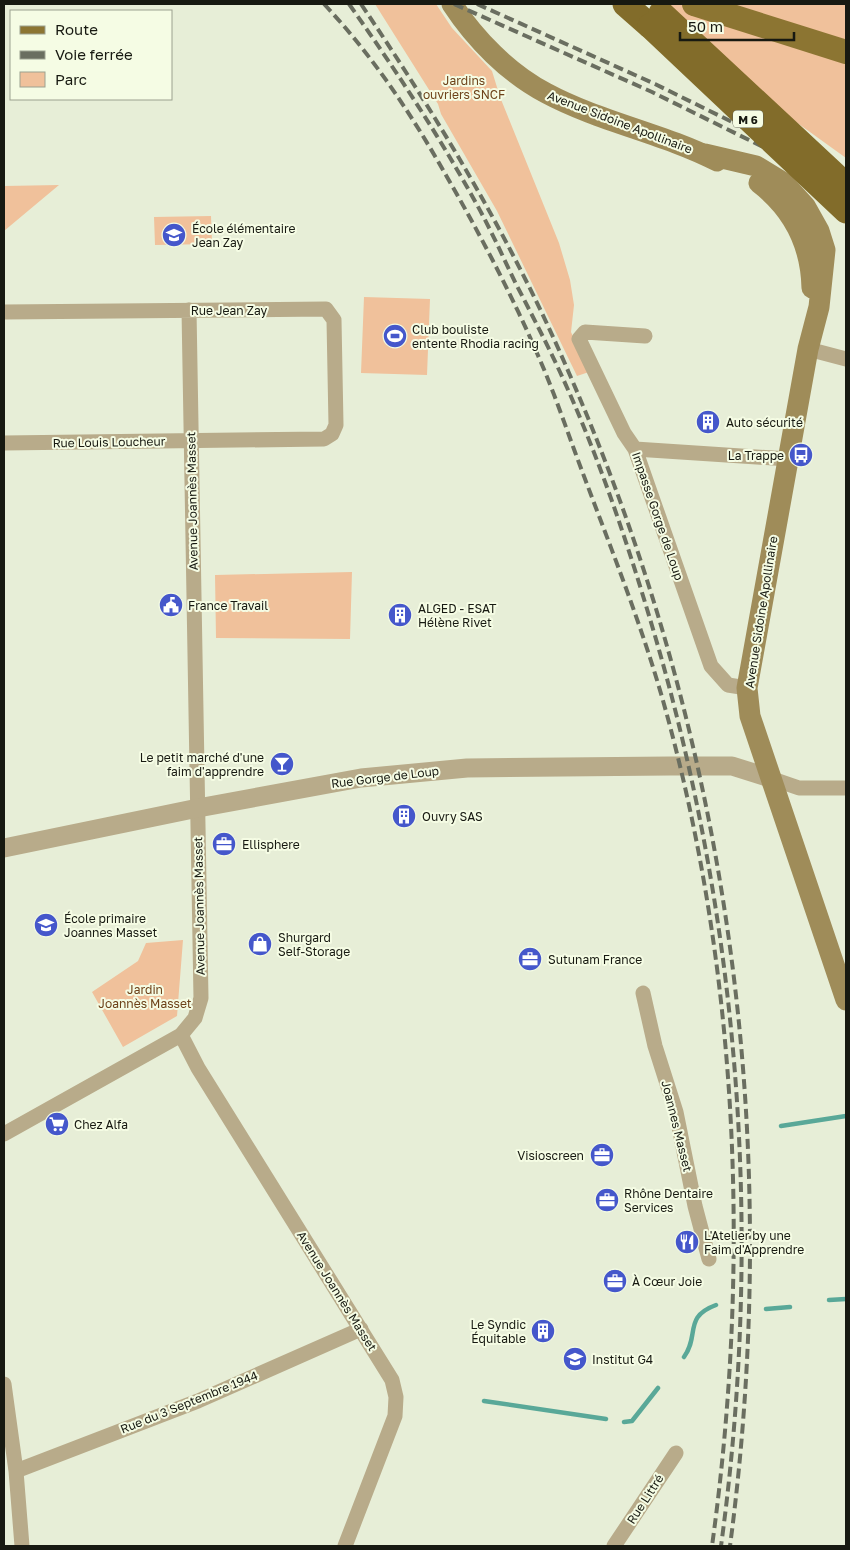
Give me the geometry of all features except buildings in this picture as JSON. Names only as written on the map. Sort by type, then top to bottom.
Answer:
[{"type":"highway","name":"M 6","points":[[625,4],[654,14],[846,185]]},
{"type":"highway","name":"M 6","points":[[654,14],[846,211]]},
{"type":"main road","name":"Avenue Sidoine Apollinaire","points":[[452,4],[478,38],[514,72],[544,92],[579,109],[705,154],[756,166],[784,183],[805,206],[819,231],[825,250],[819,307],[810,340],[747,688],[750,716],[846,1000]]},
{"type":"main road","points":[[694,4],[846,52]]},
{"type":"street","name":"Rue Jean Zay","points":[[4,312],[326,309],[334,320],[336,425],[332,434]]},
{"type":"street","name":"Avenue Joannès Masset","points":[[189,310],[202,998],[195,1018],[181,1035],[198,1068],[392,1380],[396,1397],[395,1416],[345,1546]]},
{"type":"street","name":"Impasse Gorge de Loup","points":[[645,336],[585,332],[579,339],[624,433],[636,449],[711,666],[728,685],[747,688]]},
{"type":"street","points":[[810,340],[846,359]]},
{"type":"street","name":"Rue Louis Loucheur","points":[[4,443],[324,439],[332,434]]},
{"type":"street","points":[[636,449],[788,459]]},
{"type":"street","name":"Rue Gorge de Loup","points":[[4,848],[198,808],[361,778],[467,768],[732,766],[770,778]]},
{"type":"street","points":[[770,778],[798,788],[846,788]]},
{"type":"street","name":"Joannes Masset","points":[[642,993],[655,1046],[676,1112],[695,1206],[709,1259]]},
{"type":"street","points":[[4,1134],[181,1035]]},
{"type":"street","name":"Rue du 3 Septembre 1944","points":[[16,1471],[198,1400],[361,1329]]},
{"type":"street","points":[[4,1384],[16,1471],[22,1546]]},
{"type":"street","name":"Rue Littré","points":[[614,1546],[676,1453]]},
{"type":"green space","name":"Jardins ouvriers SNCF","points":[[375,4],[436,4],[452,28],[492,71],[500,97],[559,243],[570,280],[574,305],[571,332],[589,372],[577,376],[497,211],[441,114],[438,104]]},
{"type":"green space","points":[[667,4],[846,4],[846,158],[742,83]]},
{"type":"green space","points":[[59,185],[4,231],[4,186]]},
{"type":"green space","points":[[211,216],[212,244],[155,245],[154,217]]},
{"type":"green space","name":"Club bouliste entente Rhodia racing","points":[[364,297],[430,299],[427,375],[361,373]]},
{"type":"green space","points":[[352,572],[350,639],[216,638],[215,575]]},
{"type":"green space","name":"Jardin Joannès Masset","points":[[183,940],[177,1016],[123,1047],[92,992],[138,961],[146,943]]},
{"type":"waterway","points":[[781,1126],[846,1116]]},
{"type":"waterway","points":[[829,1300],[846,1299]]},
{"type":"waterway","points":[[684,1357],[689,1349],[699,1315],[716,1305]]},
{"type":"waterway","points":[[766,1309],[790,1307]]},
{"type":"waterway","points":[[624,1422],[632,1421],[658,1388]]},
{"type":"waterway","points":[[484,1401],[606,1419]]},
{"type":"railway","points":[[324,4],[375,65],[420,131],[472,222],[519,313],[549,383],[624,583],[667,715],[691,817],[710,920],[723,1024],[731,1128],[734,1233],[731,1338],[724,1442],[712,1546]]},
{"type":"railway","points":[[349,4],[416,102],[462,177],[487,223],[560,372],[597,459],[618,519],[647,609],[679,724],[704,840],[723,956],[735,1074],[741,1192],[741,1310],[734,1428],[721,1546]]},
{"type":"railway","points":[[361,4],[419,93],[474,183],[524,277],[569,373],[625,514],[670,657],[705,802],[730,948],[745,1096],[750,1245],[745,1395],[730,1546]]},
{"type":"railway","points":[[454,4],[652,92],[846,188]]},
{"type":"railway","points":[[477,4],[655,84],[846,178]]},
{"type":"place","name":"École élémentaire Jean Zay","points":[[174,235]]},
{"type":"place","name":"Club bouliste entente Rhodia racing","points":[[395,336]]},
{"type":"place","name":"Auto sécurité","points":[[708,422]]},
{"type":"place","name":"La Trappe","points":[[801,455]]},
{"type":"place","name":"France Travail","points":[[171,605]]},
{"type":"place","name":"ALGED - ESAT Hélène Rivet","points":[[400,615]]},
{"type":"place","name":"Le petit marché d'une faim d'apprendre","points":[[282,764]]},
{"type":"place","name":"Ouvry SAS","points":[[404,816]]},
{"type":"place","name":"Ellisphere","points":[[224,844]]},
{"type":"place","name":"École primaire Joannes Masset","points":[[46,925]]},
{"type":"place","name":"Shurgard Self-Storage","points":[[260,944]]},
{"type":"place","name":"Sutunam France","points":[[530,959]]},
{"type":"place","name":"Chez Alfa","points":[[57,1124]]},
{"type":"place","name":"Visioscreen","points":[[602,1155]]},
{"type":"place","name":"Rhône Dentaire Services","points":[[607,1200]]},
{"type":"place","name":"L'Atelier by une Faim d'Apprendre","points":[[687,1242]]},
{"type":"place","name":"À Cœur Joie","points":[[615,1281]]},
{"type":"place","name":"Le Syndic Équitable","points":[[543,1331]]},
{"type":"place","name":"Institut G4","points":[[575,1359]]}]
